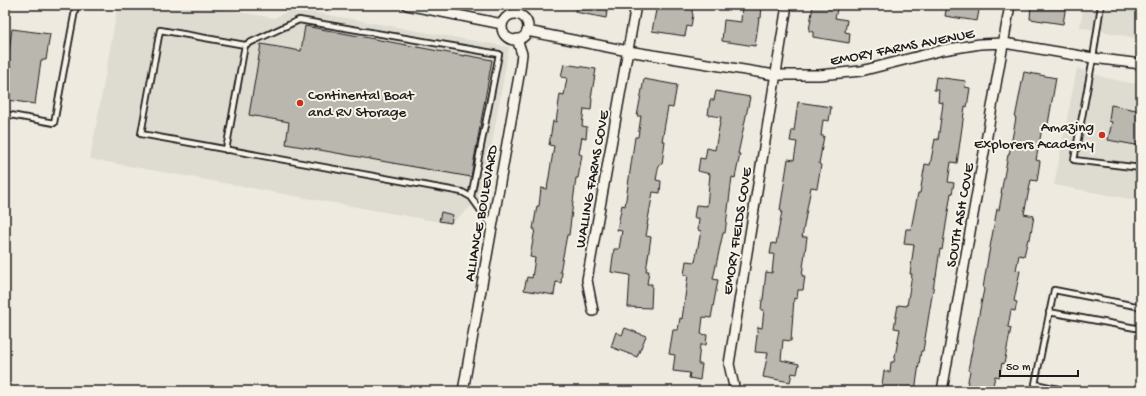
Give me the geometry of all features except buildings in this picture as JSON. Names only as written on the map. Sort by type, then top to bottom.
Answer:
[{"type":"street","points":[[407,5],[502,24]]},
{"type":"street","name":"WALLING FARMS COVE","points":[[593,311],[587,280],[636,5]]},
{"type":"street","name":"EMORY FIELDS COVE","points":[[735,391],[729,364],[787,5]]},
{"type":"street","name":"SOUTH ASH COVE","points":[[942,391],[1010,5]]},
{"type":"street","points":[[514,14],[522,16],[527,23],[527,31],[521,38],[513,40],[506,36],[503,32],[502,24],[507,17],[514,14]]},
{"type":"street","name":"EMORY FARMS AVENUE","points":[[527,31],[628,51],[775,75],[819,75],[861,71],[943,50],[980,44],[1004,43],[1141,64]]},
{"type":"street","name":"ALLIANCE BOULEVARD","points":[[463,391],[520,70],[522,54],[517,39]]},
{"type":"lane","points":[[5,114],[54,123],[76,5]]},
{"type":"lane","points":[[518,15],[520,5]]},
{"type":"lane","points":[[1101,5],[1094,58],[1074,160],[1141,168]]},
{"type":"lane","points":[[471,197],[499,54],[299,20],[245,45],[160,30],[141,134],[462,192],[471,197],[492,227]]},
{"type":"lane","points":[[226,150],[245,45]]},
{"type":"lane","points":[[1034,391],[1054,290],[1141,307]]},
{"type":"lane","points":[[1049,312],[1141,329]]},
{"type":"lane","points":[[1035,384],[1068,391]]},
{"type":"shaded area","name":"Continental Boat and RV Storage","points":[[118,5],[197,5],[274,18],[294,9],[509,47],[483,196],[451,224],[90,159]]},
{"type":"shaded area","points":[[1084,5],[1141,5],[1141,39],[1080,27]]},
{"type":"shaded area","name":"Amazing Explorers Academy","points":[[1077,68],[1106,78],[1141,85],[1141,201],[1054,185]]},
{"type":"place","name":"Continental Boat and RV Storage","points":[[300,103]]},
{"type":"place","name":"Amazing Explorers Academy","points":[[1102,135]]}]
